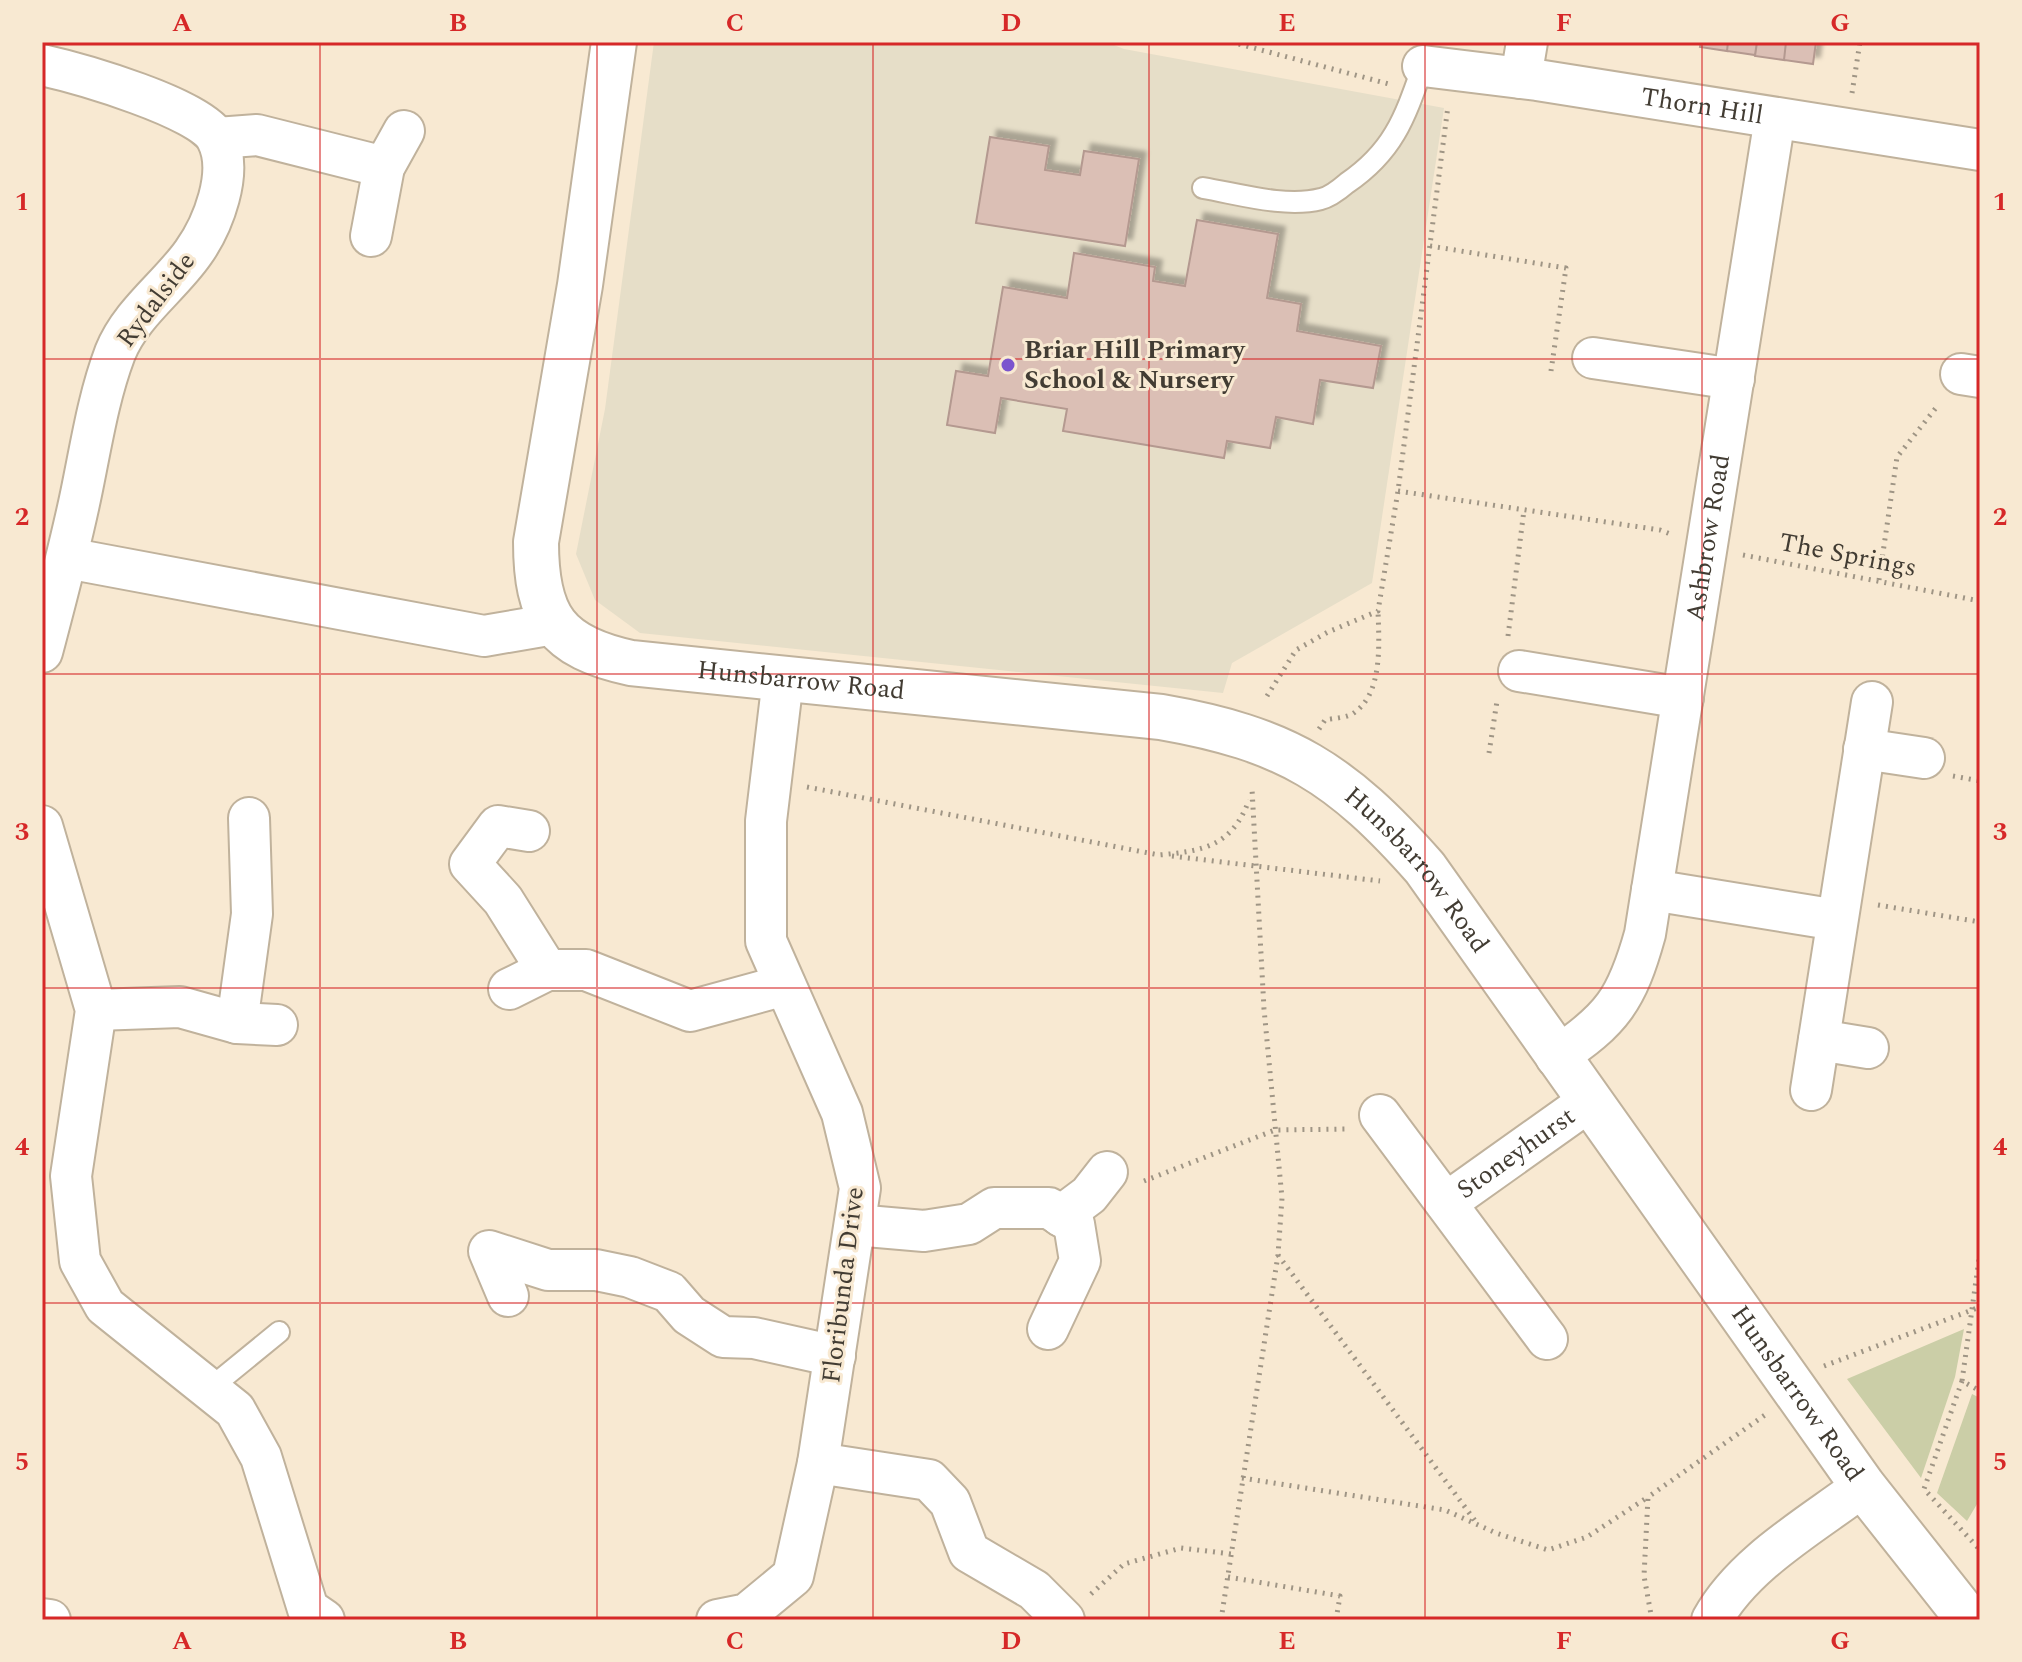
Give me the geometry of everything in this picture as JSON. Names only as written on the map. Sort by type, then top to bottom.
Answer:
[{"type":"street","points":[[42,652],[67,558],[484,636],[554,624],[536,576],[536,542],[580,285],[614,42]]},
{"type":"street","name":"Thorn Hill","points":[[1418,79],[1524,60],[1775,118],[1980,150]]},
{"type":"street","points":[[42,65],[189,112],[217,138],[257,135],[384,167]]},
{"type":"street","name":"Ashbrow Road","points":[[1556,1057],[1595,1031],[1618,1004],[1635,969],[1652,890],[1775,118]]},
{"type":"street","points":[[371,236],[384,167],[404,131]]},
{"type":"street","name":"Rydalside","points":[[67,558],[102,393],[116,350],[131,324],[194,253],[214,216],[223,167],[217,138]]},
{"type":"street","points":[[1593,358],[1734,379]]},
{"type":"street","name":"Hunsbarrow Road","points":[[554,624],[594,655],[631,663],[1161,717],[1250,736],[1299,759],[1337,782],[1383,821],[1444,896],[1863,1486],[1969,1620]]},
{"type":"street","points":[[1508,672],[1683,698]]},
{"type":"street","name":"Floribunda Drive","points":[[717,1620],[747,1614],[793,1576],[818,1463],[860,1188],[842,1113],[766,941],[766,821],[783,679]]},
{"type":"street","points":[[1811,1090],[1872,702]]},
{"type":"street","points":[[1864,749],[1924,758]]},
{"type":"street","points":[[237,1023],[252,914],[249,818]]},
{"type":"street","points":[[42,826],[96,1010],[71,1176],[80,1261],[105,1306],[235,1410],[261,1457],[305,1616]]},
{"type":"street","points":[[529,831],[498,826],[470,864],[503,900],[547,970]]},
{"type":"street","points":[[1652,890],[1839,910]]},
{"type":"street","points":[[509,989],[547,970],[586,970],[690,1011],[785,985]]},
{"type":"street","points":[[96,1010],[180,1007],[237,1023],[277,1025]]},
{"type":"street","points":[[1819,1040],[1868,1048]]},
{"type":"street","name":"Stoneyhurst","points":[[1446,1203],[1588,1102]]},
{"type":"street","name":"Stoneyhurst","points":[[1387,1124],[1547,1339]]},
{"type":"street","points":[[1061,1216],[1089,1195],[1107,1172]]},
{"type":"street","points":[[855,1225],[924,1231],[969,1224],[994,1208],[1049,1208],[1074,1224],[1080,1261],[1048,1329]]},
{"type":"street","points":[[508,1296],[489,1251],[548,1270],[596,1270],[630,1277],[669,1292],[689,1315],[723,1337],[754,1338],[835,1356]]},
{"type":"street","points":[[818,1463],[929,1480],[950,1502],[969,1552],[1034,1590],[1064,1619]]},
{"type":"street","points":[[1712,1620],[1721,1604],[1761,1564],[1863,1486]]},
{"type":"street","points":[[42,1619],[50,1620]]},
{"type":"lane","points":[[1203,188],[1291,201],[1322,199],[1365,171],[1389,146],[1418,79]]},
{"type":"lane","points":[[208,1390],[279,1332]]},
{"type":"path","points":[[1231,42],[1418,79],[1449,103],[1398,491],[1378,611],[1379,650],[1370,698],[1353,714],[1325,720],[1299,759]]},
{"type":"path","points":[[1851,102],[1860,42]]},
{"type":"path","points":[[1430,246],[1566,268],[1551,371]]},
{"type":"path","points":[[1879,580],[1897,457],[1971,376]]},
{"type":"path","name":"The Springs","points":[[1398,491],[1660,530],[1707,549],[1980,601]]},
{"type":"path","points":[[1489,753],[1508,672],[1524,510]]},
{"type":"path","points":[[1267,696],[1296,650],[1328,632],[1378,611]]},
{"type":"path","points":[[770,782],[863,796],[1159,855],[1376,880],[1444,896]]},
{"type":"path","points":[[1159,855],[1199,851],[1226,837],[1242,820],[1252,789]]},
{"type":"path","points":[[1221,1620],[1278,1255],[1282,1198],[1264,1009],[1258,865],[1251,796]]},
{"type":"path","points":[[1839,910],[1980,922]]},
{"type":"path","points":[[1107,1172],[1123,1171],[1140,1182],[1275,1130],[1387,1124]]},
{"type":"path","points":[[1980,1252],[1977,1308],[1962,1381],[1924,1489],[1980,1550]]},
{"type":"path","points":[[1278,1255],[1476,1522]]},
{"type":"path","points":[[1242,1478],[1445,1510],[1496,1533],[1548,1550],[1587,1537],[1769,1412],[1785,1421],[1797,1393],[1977,1308]]},
{"type":"path","points":[[1962,1381],[1980,1391]]},
{"type":"path","points":[[1648,1497],[1644,1576],[1652,1620]]},
{"type":"path","points":[[1064,1619],[1124,1564],[1181,1548],[1232,1554]]},
{"type":"path","points":[[1228,1577],[1340,1596],[1336,1620]]},
{"type":"shaded area","name":"Briar Hill Primary School & Nursery","points":[[654,42],[1106,42],[1124,49],[1444,108],[1372,583],[1232,663],[1223,693],[640,633],[595,600],[576,554],[605,409]]},
{"type":"green space","points":[[1964,1329],[1955,1377],[1921,1478],[1847,1379]]},
{"type":"green space","points":[[1972,1394],[1980,1398],[1980,1499],[1967,1521],[1937,1493]]},
{"type":"building","points":[[1701,42],[1728,42],[1727,51],[1700,47]]},
{"type":"building","points":[[1728,42],[1757,42],[1755,55],[1727,51]]},
{"type":"building","points":[[1757,42],[1786,42],[1784,60],[1755,56]]},
{"type":"building","points":[[1786,42],[1816,42],[1813,64],[1784,60]]},
{"type":"building","points":[[990,137],[1049,146],[1045,170],[1080,175],[1084,151],[1139,159],[1125,246],[976,223]]},
{"type":"building","points":[[1197,220],[1278,234],[1267,298],[1301,304],[1297,331],[1381,346],[1373,388],[1320,380],[1313,424],[1276,417],[1270,448],[1227,441],[1224,458],[1063,431],[1067,409],[1001,398],[995,433],[947,425],[956,371],[988,376],[1003,287],[1067,298],[1074,253],[1155,267],[1153,281],[1185,286]]},
{"type":"place","name":"Briar Hill Primary School & Nursery","points":[[1008,365]]}]
